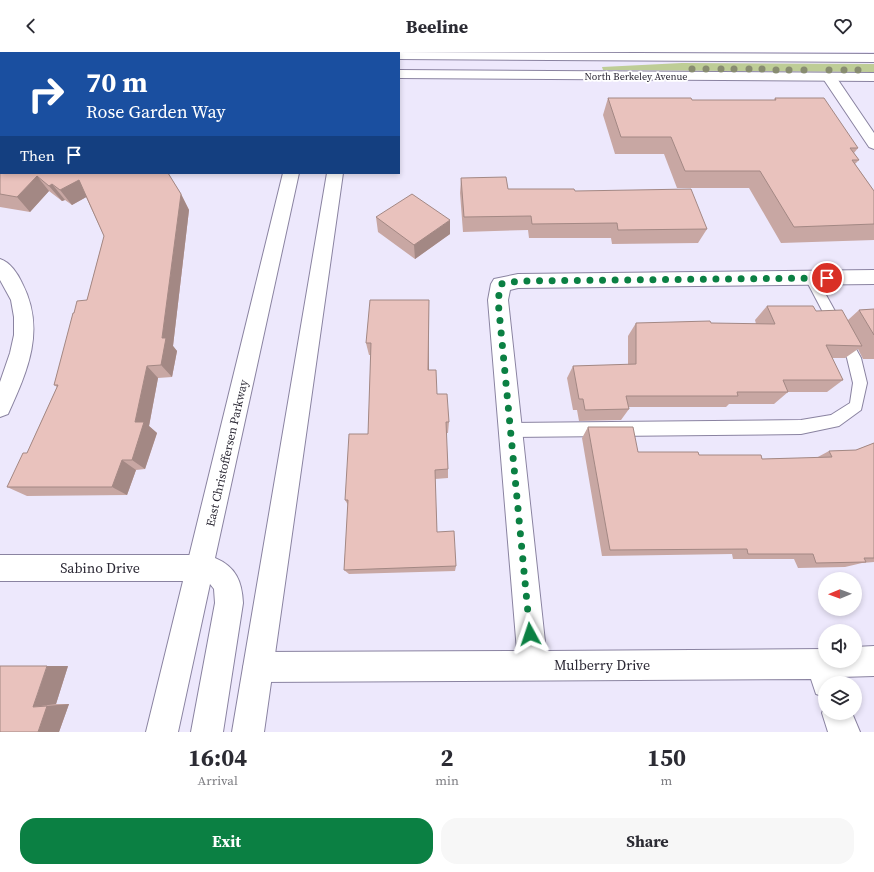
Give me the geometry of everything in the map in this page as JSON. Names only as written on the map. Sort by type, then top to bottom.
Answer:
[{"type":"street","name":"North Berkeley Avenue","points":[[400,55],[790,55],[874,58]]},
{"type":"street","name":"North Berkeley Avenue","points":[[400,74],[874,77]]},
{"type":"street","points":[[829,77],[874,144]]},
{"type":"street","name":"East Christoffersen Parkway","points":[[162,732],[291,174]]},
{"type":"street","points":[[248,732],[335,174]]},
{"type":"street","points":[[0,266],[15,285],[24,312],[24,327],[18,362],[0,407]]},
{"type":"street","points":[[533,665],[498,300],[501,284],[518,281],[874,277]]},
{"type":"street","name":"Sabino Drive","points":[[0,568],[200,568],[210,569],[218,573],[227,585],[229,603],[207,732]]},
{"type":"street","name":"Mulberry Drive","points":[[258,667],[533,665],[823,674],[874,661]]},
{"type":"street","points":[[840,720],[844,732]]},
{"type":"lane","points":[[510,430],[801,427],[834,421],[856,406],[860,383],[854,358],[811,278]]},
{"type":"green space","points":[[682,63],[874,64],[874,72],[603,70],[602,67]]},
{"type":"building","points":[[608,98],[776,100],[775,98],[824,98],[858,148],[850,148],[859,160],[852,160],[874,191],[874,224],[794,227],[760,171],[685,171],[671,137],[621,137]]},
{"type":"building","points":[[0,174],[169,174],[181,194],[162,338],[166,338],[161,365],[147,366],[135,422],[144,422],[132,460],[122,460],[112,487],[7,487],[23,453],[27,453],[58,385],[54,385],[73,313],[77,301],[87,300],[104,236],[79,180],[60,190],[52,184],[49,186],[37,176],[17,197],[0,194]]},
{"type":"building","points":[[506,177],[508,189],[574,189],[575,191],[691,189],[707,229],[618,230],[617,223],[532,224],[531,216],[464,217],[461,178]]},
{"type":"building","points":[[412,194],[450,220],[414,245],[376,217]]},
{"type":"building","points":[[370,300],[429,300],[428,370],[436,370],[437,394],[447,394],[449,422],[446,422],[448,469],[435,470],[437,532],[454,531],[456,566],[344,570],[348,500],[345,500],[349,434],[368,434],[371,343],[366,343]]},
{"type":"building","points":[[767,306],[813,306],[816,311],[842,310],[862,346],[826,345],[843,380],[783,380],[788,392],[737,392],[738,396],[626,396],[629,409],[585,410],[583,399],[579,399],[573,366],[636,364],[636,323],[710,321],[711,323],[775,324]]},
{"type":"building","points":[[874,309],[874,335],[859,310]]},
{"type":"building","points":[[588,427],[633,427],[638,452],[698,452],[699,455],[761,455],[762,459],[832,457],[829,451],[856,450],[874,443],[874,558],[864,558],[866,562],[816,563],[813,554],[748,554],[747,549],[610,550]]},
{"type":"building","points":[[0,666],[47,666],[33,707],[47,706],[38,732],[0,732]]},
{"type":"route","points":[[530,634],[498,300],[501,284],[518,281],[827,278]]}]
